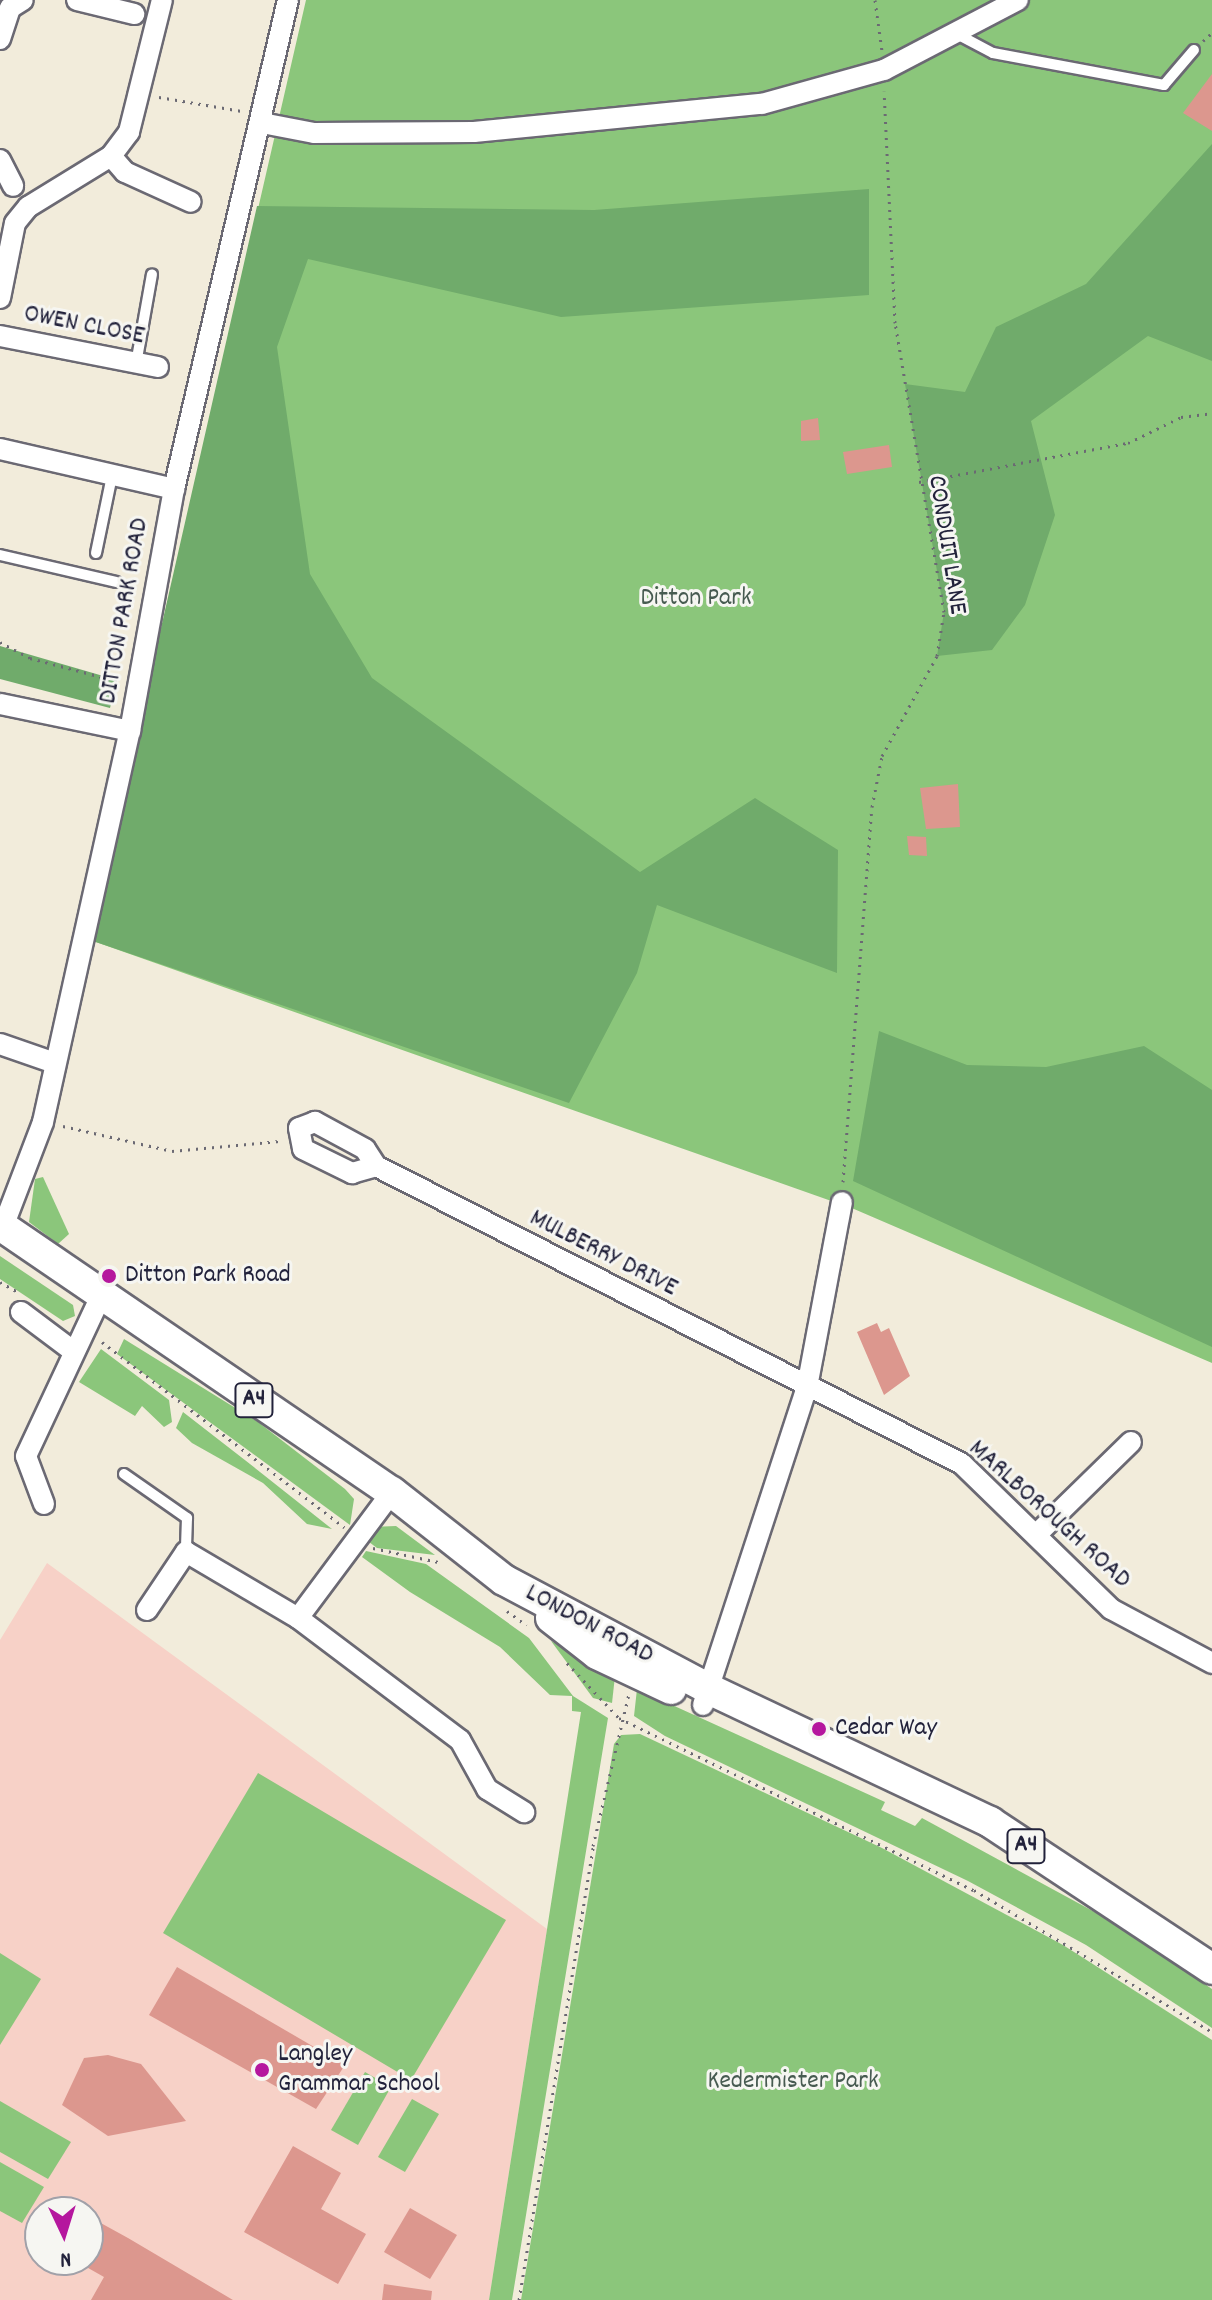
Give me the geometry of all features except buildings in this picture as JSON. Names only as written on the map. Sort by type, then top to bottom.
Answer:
[{"type":"main road","name":"LONDON ROAD","points":[[2,1226],[100,1298],[392,1492],[503,1594],[597,1654],[707,1697],[782,1744],[828,1745],[990,1822],[1212,1969]]},
{"type":"street","points":[[0,39],[10,8],[23,0]]},
{"type":"street","points":[[77,0],[134,14]]},
{"type":"street","points":[[0,298],[14,219],[111,156],[129,132],[162,0]]},
{"type":"street","name":"DITTON PARK ROAD","points":[[2,1226],[43,1122],[130,731],[174,489],[263,119],[288,0]]},
{"type":"street","points":[[263,119],[314,133],[474,132],[762,104],[884,70],[1018,0]]},
{"type":"street","points":[[111,156],[125,172],[191,202]]},
{"type":"street","points":[[0,160],[13,186]]},
{"type":"street","name":"OWEN CLOSE","points":[[0,336],[158,367]]},
{"type":"street","points":[[0,449],[174,489]]},
{"type":"street","points":[[0,704],[130,731]]},
{"type":"street","points":[[0,1044],[55,1063]]},
{"type":"street","name":"MULBERRY DRIVE","points":[[376,1166],[352,1173],[296,1139],[299,1128],[315,1122],[365,1149],[376,1166],[807,1387]]},
{"type":"street","points":[[707,1697],[807,1387],[842,1202]]},
{"type":"street","points":[[44,1504],[26,1456],[100,1298]]},
{"type":"street","points":[[24,1305],[73,1351]]},
{"type":"street","name":"MARLBOROUGH ROAD","points":[[807,1387],[962,1464],[1038,1533],[1111,1609],[1212,1663]]},
{"type":"street","points":[[1038,1533],[1131,1442]]},
{"type":"street","points":[[298,1618],[392,1492]]},
{"type":"street","points":[[147,1610],[186,1552],[298,1618],[460,1740],[487,1789],[524,1812]]},
{"type":"lane","points":[[955,33],[993,53],[1164,85],[1194,50]]},
{"type":"lane","points":[[136,364],[152,274]]},
{"type":"lane","points":[[96,553],[112,476]]},
{"type":"lane","points":[[0,555],[116,582]]},
{"type":"lane","points":[[124,1474],[187,1518],[186,1552]]},
{"type":"path","name":"CONDUIT LANE","points":[[842,1202],[872,807],[882,756],[937,656],[944,612],[919,482],[895,323],[884,70],[875,0]]},
{"type":"path","points":[[139,94],[263,119]]},
{"type":"path","points":[[919,482],[1128,443],[1181,417],[1212,413]]},
{"type":"path","points":[[0,642],[30,658],[126,684]]},
{"type":"path","points":[[43,1122],[172,1151],[296,1139]]},
{"type":"path","points":[[0,1282],[24,1305]]},
{"type":"path","points":[[83,1329],[378,1551],[437,1561],[450,1570]]},
{"type":"path","points":[[503,1594],[540,1635]]},
{"type":"path","points":[[561,1655],[619,1718],[974,1890],[1212,2032]]},
{"type":"path","points":[[519,2300],[619,1718],[633,1686]]},
{"type":"shaded area","name":"Langley Grammar School","points":[[47,1563],[547,1929],[489,2300],[0,2300],[0,1640]]},
{"type":"green space","name":"Ditton Park","points":[[306,0],[1212,0],[1212,1363],[854,1209],[90,940]]},
{"type":"green space","points":[[1212,144],[1212,361],[1148,336],[1031,421],[1055,515],[1025,605],[992,650],[937,656],[944,612],[905,384],[965,392],[996,327],[1086,284]]},
{"type":"green space","points":[[869,189],[869,295],[561,317],[308,259],[277,347],[310,574],[372,678],[640,872],[755,798],[838,850],[837,973],[657,905],[637,973],[569,1103],[90,940],[257,206],[594,210]]},
{"type":"green space","points":[[0,646],[117,680],[110,708],[0,679]]},
{"type":"green space","points":[[879,1031],[967,1065],[1046,1067],[1144,1046],[1212,1090],[1212,1347],[853,1181]]},
{"type":"green space","points":[[43,1177],[69,1234],[58,1244],[29,1222],[35,1179]]},
{"type":"green space","points":[[0,1256],[73,1305],[75,1316],[63,1321],[0,1279]]},
{"type":"green space","points":[[124,1339],[258,1422],[345,1489],[354,1499],[350,1525],[117,1354]]},
{"type":"green space","points":[[101,1349],[169,1400],[172,1422],[164,1427],[142,1406],[135,1416],[79,1382]]},
{"type":"green space","points":[[183,1412],[332,1529],[307,1524],[263,1483],[192,1443],[176,1428]]},
{"type":"green space","points":[[396,1526],[435,1555],[377,1548],[361,1536],[371,1527]]},
{"type":"green space","points":[[366,1551],[426,1564],[529,1638],[573,1696],[608,1718],[512,2300],[489,2300],[581,1712],[572,1711],[572,1696],[550,1695],[500,1647],[410,1592],[362,1557]]},
{"type":"green space","points":[[551,1641],[615,1676],[612,1703],[593,1698]]},
{"type":"green space","points":[[637,1689],[885,1802],[881,1810],[915,1826],[922,1818],[1113,1922],[1212,1989],[1212,2028],[1086,1945],[968,1881],[665,1736],[634,1716]]},
{"type":"green space","name":"Kedermister Park","points":[[640,1734],[882,1848],[1063,1945],[1212,2040],[1212,2300],[521,2300],[614,1744],[621,1735]]},
{"type":"green space","points":[[258,1773],[506,1920],[411,2080],[163,1933]]},
{"type":"green space","points":[[0,1953],[41,1979],[0,2045]]},
{"type":"green space","points":[[365,2072],[391,2087],[358,2145],[331,2130]]},
{"type":"green space","points":[[412,2099],[439,2114],[405,2172],[378,2157]]},
{"type":"green space","points":[[0,2101],[71,2142],[48,2179],[0,2152]]},
{"type":"green space","points":[[0,2162],[44,2187],[38,2196],[24,2196],[22,2223],[0,2211]]},
{"type":"place","name":"Ditton Park Road","points":[[109,1276]]},
{"type":"place","name":"Cedar Way","points":[[819,1729]]},
{"type":"place","name":"Langley Grammar School","points":[[262,2070]]}]
